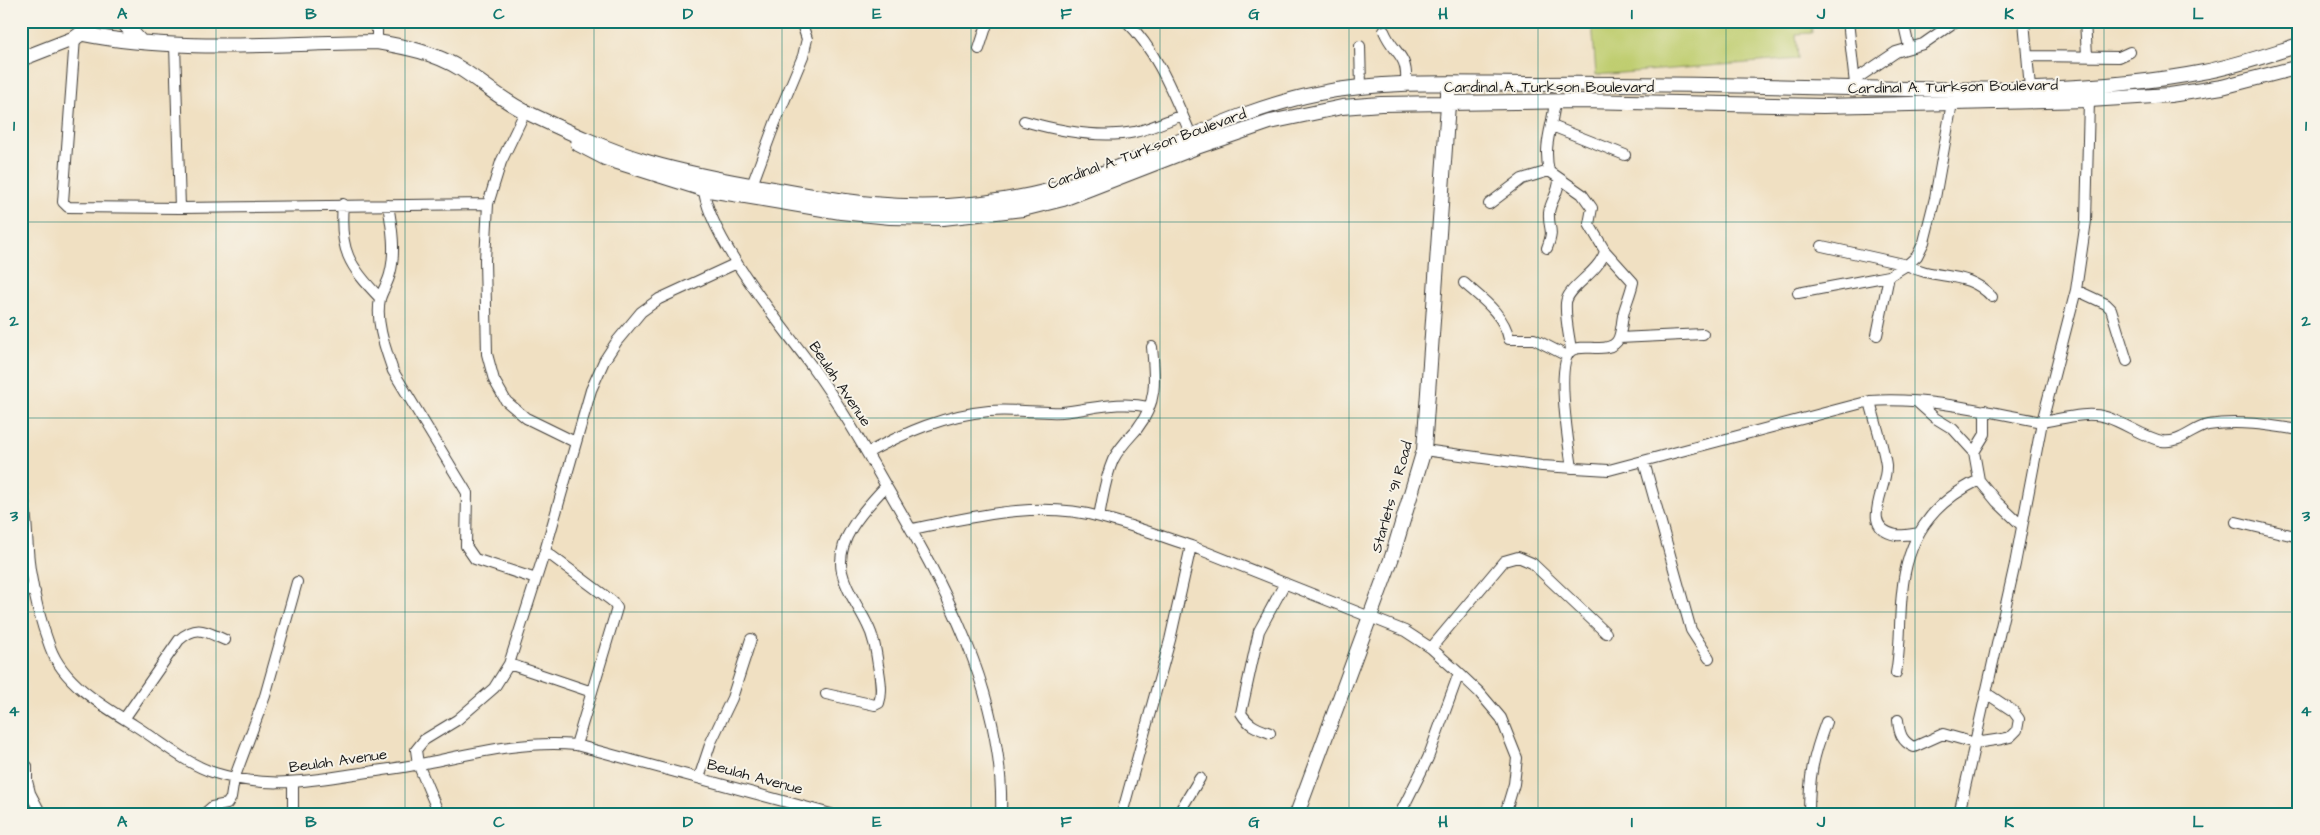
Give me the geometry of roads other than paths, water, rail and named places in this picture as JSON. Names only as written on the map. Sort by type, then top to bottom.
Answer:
[{"type":"street","points":[[21,59],[79,36],[98,21]]},
{"type":"street","points":[[377,21],[377,42]]},
{"type":"street","points":[[752,185],[803,56],[807,39],[801,21]]},
{"type":"street","points":[[979,49],[988,21]]},
{"type":"street","points":[[1126,21],[1140,35],[1153,56],[1191,135]]},
{"type":"street","points":[[1848,21],[1855,83]]},
{"type":"street","points":[[1903,21],[1909,47]]},
{"type":"street","points":[[1855,83],[1896,52],[1923,44],[1956,21]]},
{"type":"street","points":[[2024,21],[2027,56],[2038,92]]},
{"type":"street","points":[[2085,21],[2087,55]]},
{"type":"street","points":[[118,40],[124,23],[140,41]]},
{"type":"street","points":[[1384,31],[1388,42],[1399,54],[1407,68],[1406,84]]},
{"type":"street","points":[[79,36],[64,204],[68,207],[180,208],[342,204],[488,204]]},
{"type":"street","name":"Cardinal A. Turkson Boulevard","points":[[79,36],[175,45],[377,42],[430,53],[457,67],[548,127],[605,158],[703,182],[841,212],[890,217],[943,218],[985,215],[1063,200],[1197,147],[1270,122],[1342,107],[1381,104],[1581,101],[1823,106],[1952,103],[2038,92],[2120,85],[2203,72],[2248,61],[2299,45]]},
{"type":"street","points":[[175,45],[180,208]]},
{"type":"street","points":[[1360,46],[1362,87]]},
{"type":"street","points":[[2027,56],[2087,55],[2119,57],[2130,52]]},
{"type":"street","name":"Cardinal A. Turkson Boulevard","points":[[703,182],[752,185],[835,201],[878,205],[920,207],[960,205],[1041,192],[1085,180],[1191,135],[1258,111],[1306,96],[1362,87],[1406,84],[1580,84],[1821,88],[1855,83],[1952,91],[2038,92],[2089,100],[2170,95],[2222,87],[2299,67]]},
{"type":"street","name":"Starlets '91 Road","points":[[1297,814],[1370,618],[1411,498],[1424,450],[1448,84]]},
{"type":"street","points":[[1580,84],[1581,101]]},
{"type":"street","points":[[1821,88],[1823,106]]},
{"type":"street","points":[[1959,814],[2022,525],[2042,422],[2076,290],[2086,221],[2089,100]]},
{"type":"street","points":[[1464,283],[1501,318],[1506,326],[1509,339],[1534,339],[1569,353],[1580,348],[1607,349],[1614,345],[1619,338],[1624,311],[1633,282],[1622,267],[1605,251],[1588,224],[1592,211],[1582,194],[1569,183],[1559,179],[1549,171],[1546,143],[1552,126],[1555,102]]},
{"type":"street","points":[[1798,293],[1888,276],[1907,265],[1917,256],[1924,242],[1935,198],[1952,103]]},
{"type":"street","points":[[1446,134],[1458,115],[1473,104]]},
{"type":"street","points":[[530,114],[501,162],[488,204],[485,313],[487,354],[494,380],[506,401],[526,418],[575,442]]},
{"type":"street","points":[[1024,121],[1078,133],[1118,133],[1147,129],[1182,115]]},
{"type":"street","points":[[1552,126],[1625,155]]},
{"type":"street","points":[[1489,204],[1522,179],[1549,171]]},
{"type":"street","points":[[1548,248],[1553,234],[1549,212],[1558,194],[1559,179]]},
{"type":"street","name":"Beulah Avenue","points":[[703,182],[712,215],[737,263],[813,368],[867,453],[912,529],[951,606],[973,658],[981,683],[998,761],[1001,814]]},
{"type":"street","points":[[342,204],[341,226],[345,249],[359,274],[380,298]]},
{"type":"street","points":[[388,205],[393,252],[391,273],[380,298],[382,333],[394,371],[467,493],[466,546],[469,554],[475,559],[536,579]]},
{"type":"street","points":[[1822,246],[1907,265],[1921,273],[1955,276],[1984,289],[1992,297]]},
{"type":"street","points":[[1572,468],[1562,390],[1569,353],[1566,302],[1571,292],[1598,265],[1605,251]]},
{"type":"street","points":[[439,814],[418,764],[416,750],[420,744],[457,720],[494,688],[509,664],[545,551],[575,442],[600,368],[628,326],[641,312],[671,291],[737,263]]},
{"type":"street","points":[[1877,335],[1888,276]]},
{"type":"street","points":[[2076,290],[2106,304],[2111,309],[2127,361]]},
{"type":"street","points":[[1619,338],[1702,334]]},
{"type":"street","points":[[1099,516],[1106,476],[1114,459],[1125,442],[1138,428],[1149,407],[1156,384],[1152,348]]},
{"type":"street","points":[[1424,450],[1572,468],[1609,470],[1870,401],[1899,399],[1985,410],[2042,422],[2084,415],[2105,417],[2164,441],[2187,436],[2205,425],[2224,422],[2260,424],[2299,430]]},
{"type":"street","points":[[1870,401],[1886,466],[1883,489],[1875,516],[1880,527],[1896,535],[1919,533]]},
{"type":"street","points":[[1917,402],[1935,418],[1953,429],[1974,452],[1979,480],[1997,502],[2022,525]]},
{"type":"street","points":[[867,453],[900,435],[968,414],[1011,410],[1065,411],[1126,403],[1149,407]]},
{"type":"street","points":[[1974,452],[1985,434],[1985,410]]},
{"type":"street","points":[[1644,462],[1691,630],[1709,658]]},
{"type":"street","points":[[1896,673],[1904,574],[1919,533],[1931,514],[1956,491],[1979,480]]},
{"type":"street","name":"Beulah Avenue","points":[[21,484],[34,592],[50,648],[62,669],[89,695],[184,757],[212,772],[265,783],[293,783],[542,743],[576,746],[831,814]]},
{"type":"street","points":[[826,694],[875,705],[881,699],[880,675],[875,644],[868,624],[848,589],[842,572],[841,559],[853,526],[863,511],[886,486]]},
{"type":"street","points":[[912,529],[1005,511],[1068,512],[1099,516],[1191,546],[1406,631],[1431,648],[1459,673],[1502,718],[1517,758],[1514,784],[1505,814]]},
{"type":"street","points":[[2236,522],[2299,537]]},
{"type":"street","points":[[1122,814],[1170,640],[1191,546]]},
{"type":"street","points":[[545,551],[612,601],[617,608],[576,746]]},
{"type":"street","points":[[1431,648],[1504,561],[1518,557],[1532,563],[1606,633]]},
{"type":"street","points":[[21,577],[30,570]]},
{"type":"street","points":[[204,814],[212,807],[223,806],[229,801],[234,778],[265,696],[297,582]]},
{"type":"street","points":[[1270,733],[1247,723],[1241,713],[1259,631],[1286,582]]},
{"type":"street","points":[[21,589],[34,592]]},
{"type":"street","points":[[124,719],[179,640],[187,633],[201,630],[224,640]]},
{"type":"street","points":[[699,778],[711,742],[732,698],[751,639]]},
{"type":"street","points":[[509,664],[592,692]]},
{"type":"street","points":[[1400,814],[1428,758],[1459,673]]},
{"type":"street","points":[[1898,720],[1899,734],[1908,744],[1914,746],[1943,734],[1975,743],[2010,737],[2017,730],[2019,719],[2013,711],[1986,693]]},
{"type":"street","points":[[1809,814],[1809,784],[1813,758],[1826,722]]},
{"type":"street","points":[[21,761],[27,766],[27,781],[30,793],[41,814]]},
{"type":"street","points":[[1178,814],[1200,778]]},
{"type":"street","points":[[293,783],[293,814]]}]
